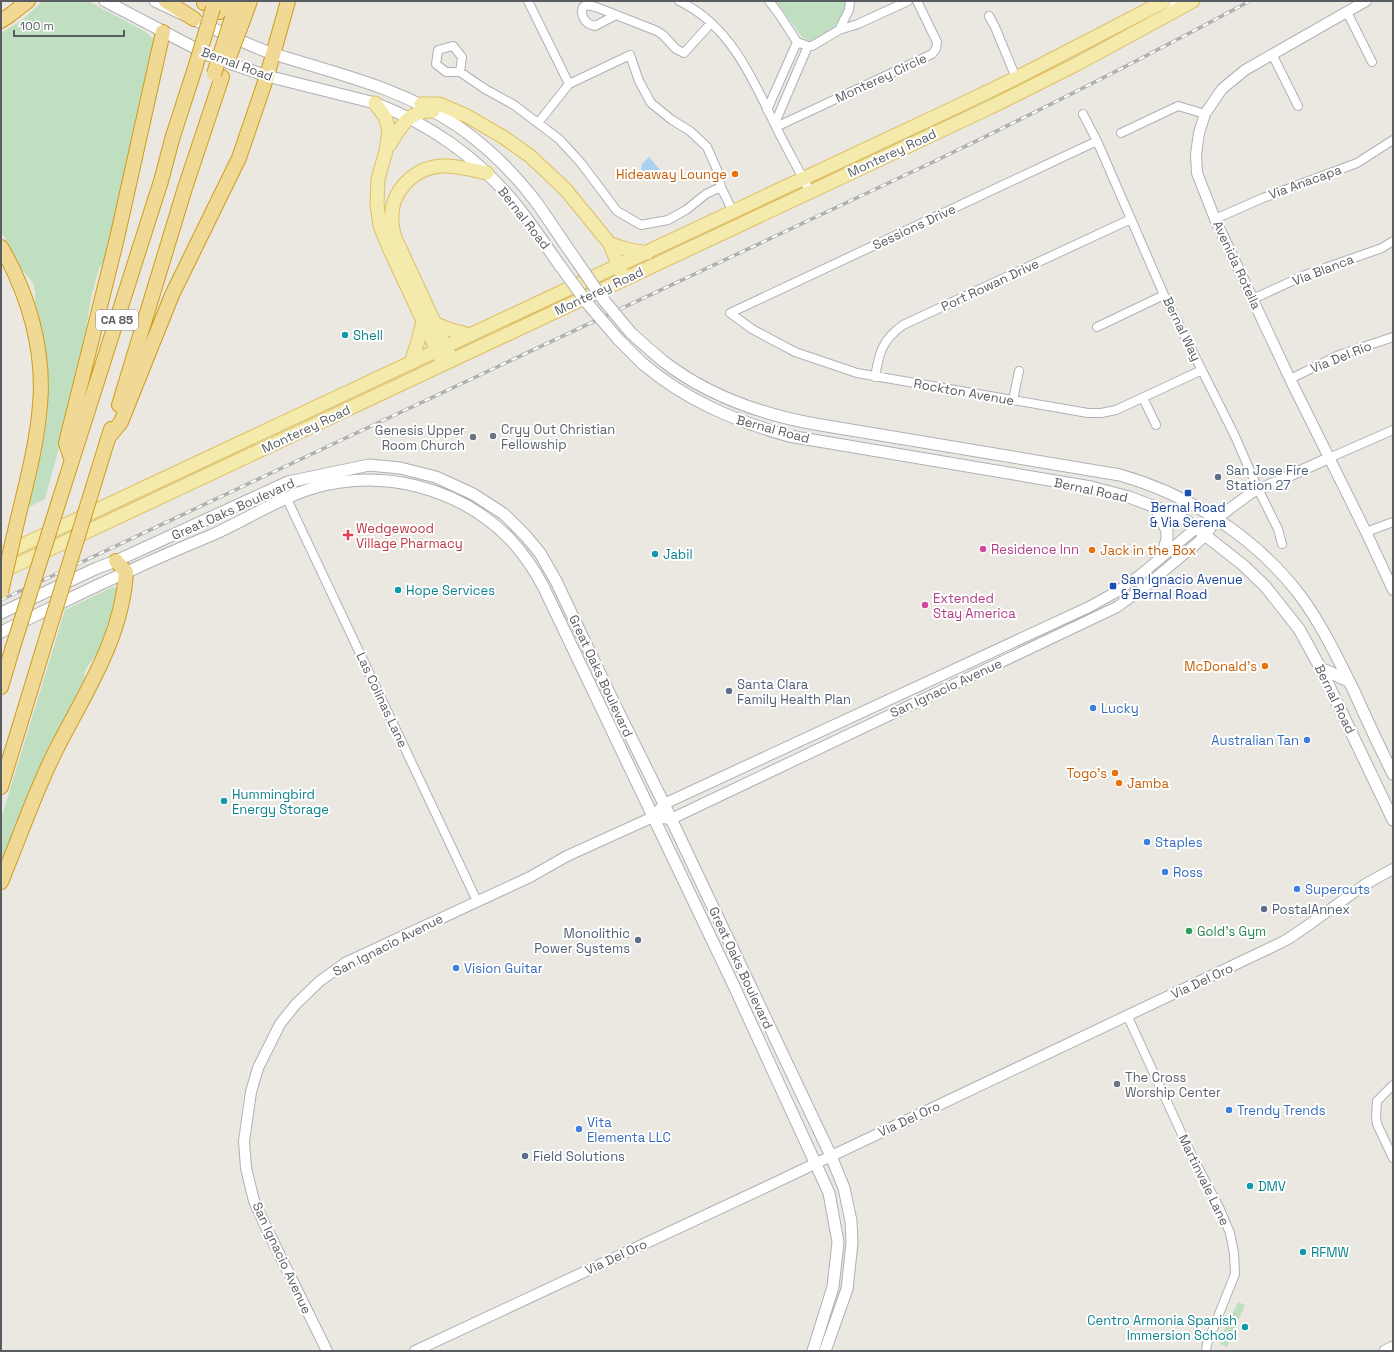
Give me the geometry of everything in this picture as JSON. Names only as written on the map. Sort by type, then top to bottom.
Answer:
[{"type":"highway","points":[[1,21],[10,16],[28,1]]},
{"type":"highway","points":[[166,1],[194,20]]},
{"type":"highway","points":[[198,66],[219,8],[237,1]]},
{"type":"highway","name":"CA 85","points":[[219,8],[250,1]]},
{"type":"highway","points":[[108,438],[121,422],[172,295],[239,158],[268,76],[288,1]]},
{"type":"highway","name":"CA 85","points":[[1,687],[71,459],[159,188],[190,81],[198,66],[201,47],[219,8]]},
{"type":"highway","name":"CA 85","points":[[1,787],[208,118],[218,75],[219,8]]},
{"type":"highway","points":[[71,459],[66,443],[117,238],[163,32]]},
{"type":"highway","points":[[1,247],[20,286],[34,330],[40,373],[41,403],[30,470],[1,592]]},
{"type":"highway","points":[[1,882],[41,782],[55,752],[104,660],[123,595],[126,572],[116,561]]},
{"type":"main road","name":"Bernal Road","points":[[104,1],[212,57],[268,76],[376,103],[392,109],[450,141],[477,163],[514,202],[588,304],[618,339],[642,363],[660,377],[688,396],[715,411],[758,428],[789,436],[1091,487],[1129,497],[1171,512],[1187,521],[1243,565],[1270,591],[1299,629],[1321,669],[1393,820]]},
{"type":"main road","name":"Bernal Road","points":[[155,1],[233,38],[273,54],[358,79],[397,93],[434,111],[474,139],[500,162],[519,182],[533,199],[602,298],[631,333],[663,361],[687,378],[718,395],[753,410],[788,419],[1120,475],[1166,491],[1196,506],[1261,553],[1299,595],[1328,640],[1393,774]]},
{"type":"main road","name":"Monterey Road","points":[[1,556],[1016,78],[1165,1]]},
{"type":"main road","name":"Monterey Road","points":[[1,572],[991,107],[1077,64],[1193,1]]},
{"type":"main road","points":[[376,103],[388,123],[389,137],[380,168],[377,191],[377,209],[380,226],[389,248],[429,322],[470,335]]},
{"type":"main road","points":[[421,104],[439,104],[467,116],[486,126],[517,146],[542,167],[566,190],[610,244],[624,279]]},
{"type":"main road","points":[[386,151],[402,125],[409,118],[419,112],[434,111]]},
{"type":"main road","points":[[448,362],[429,322],[396,240],[392,221],[394,203],[398,193],[405,184],[420,172],[428,168],[435,166],[450,166],[487,173]]},
{"type":"main road","points":[[610,244],[647,253]]},
{"type":"main road","points":[[411,363],[418,342],[429,322]]},
{"type":"main road","name":"Great Oaks Boulevard","points":[[1,613],[288,482],[369,465],[400,468],[436,477],[474,494],[504,514],[540,553],[556,581],[664,804],[831,1156],[844,1188],[851,1221],[852,1243],[847,1289],[825,1351]]},
{"type":"main road","points":[[287,499],[287,492],[289,490],[306,482],[311,477]]},
{"type":"main road","name":"Great Oaks Boulevard","points":[[1,632],[126,572],[214,534],[287,499],[311,489],[331,484],[370,479],[388,480],[422,486],[452,498],[494,524],[520,550],[543,586],[734,986],[829,1194],[838,1242],[833,1287],[813,1351]]},
{"type":"main road","points":[[1157,508],[1159,517],[1166,530],[1167,539],[1162,556]]},
{"type":"main road","points":[[578,659],[590,653]]},
{"type":"main road","points":[[1321,669],[1328,671],[1336,677],[1348,681]]},
{"type":"main road","points":[[734,986],[750,986]]},
{"type":"main road","points":[[1385,1351],[1393,1347]]},
{"type":"street","points":[[528,1],[569,84]]},
{"type":"street","points":[[679,1],[698,12],[711,23],[738,54],[810,192]]},
{"type":"street","points":[[769,1],[795,38],[808,46],[812,46],[839,30],[858,24],[908,1]]},
{"type":"street","points":[[839,30],[849,10],[850,1]]},
{"type":"street","name":"Monterey Circle","points":[[776,125],[932,54],[936,48],[937,42],[917,1]]},
{"type":"street","points":[[1170,14],[1173,4],[1179,1]]},
{"type":"street","name":"Avenida Rotella","points":[[1366,1],[1245,70],[1222,89],[1205,114],[1199,133],[1196,154],[1197,173],[1215,219],[1393,590]]},
{"type":"street","points":[[1347,12],[1372,62]]},
{"type":"street","points":[[616,15],[657,31],[663,35],[679,52],[684,54],[711,23]]},
{"type":"street","points":[[989,16],[1016,78]]},
{"type":"street","points":[[768,110],[795,38]]},
{"type":"street","points":[[776,125],[808,46]]},
{"type":"street","points":[[1272,54],[1298,106]]},
{"type":"street","points":[[538,123],[569,84],[630,55],[639,81],[651,103],[672,120],[690,131],[707,147],[718,172],[721,187],[733,212]]},
{"type":"street","points":[[460,72],[485,90],[514,105],[558,139],[581,163],[617,211],[641,226],[668,220],[686,210],[706,194],[721,187]]},
{"type":"street","points":[[1120,133],[1178,106],[1205,114]]},
{"type":"street","name":"Bernal Way","points":[[1083,114],[1097,141],[1164,295],[1234,434],[1258,489],[1278,529],[1282,544]]},
{"type":"street","name":"Via Anacapa","points":[[1215,219],[1263,198],[1357,163],[1393,140]]},
{"type":"street","name":"Sessions Drive","points":[[730,313],[1097,141]]},
{"type":"street","name":"Port Rowan Drive","points":[[875,377],[877,362],[883,346],[893,332],[903,325],[1131,219]]},
{"type":"street","name":"Via Blanca","points":[[1253,299],[1305,275],[1382,248],[1393,241]]},
{"type":"street","points":[[1097,327],[1164,295]]},
{"type":"street","name":"Rockton Avenue","points":[[730,313],[752,329],[795,352],[857,373],[1088,413],[1101,413],[1116,410],[1202,370]]},
{"type":"street","name":"Via Del Rio","points":[[1290,378],[1339,355],[1393,337]]},
{"type":"street","points":[[1013,400],[1019,371]]},
{"type":"street","points":[[1143,398],[1156,425]]},
{"type":"street","points":[[1329,458],[1393,430]]},
{"type":"street","name":"San Ignacio Avenue","points":[[327,1351],[254,1201],[246,1168],[244,1141],[251,1092],[258,1068],[280,1024],[296,1004],[320,981],[345,963],[530,877],[568,856],[653,817],[664,804],[1089,607],[1116,592],[1139,576],[1196,528],[1216,519],[1258,489],[1329,458]]},
{"type":"street","name":"Las Colinas Lane","points":[[287,499],[476,901]]},
{"type":"street","name":"San Ignacio Avenue","points":[[671,819],[1123,603],[1158,576],[1206,535],[1216,519]]},
{"type":"street","points":[[1366,532],[1393,522]]},
{"type":"street","points":[[1017,640],[1019,654]]},
{"type":"street","points":[[653,817],[671,819]]},
{"type":"street","name":"Via Del Oro","points":[[415,1351],[831,1156],[1277,944],[1329,911],[1364,885],[1393,869]]},
{"type":"street","name":"Martinvale Lane","points":[[1128,1015],[1192,1156],[1219,1207],[1230,1233],[1234,1253],[1235,1274],[1206,1351]]},
{"type":"street","points":[[1393,1084],[1377,1102],[1376,1116],[1377,1124],[1393,1158]]},
{"type":"green space","points":[[43,1],[88,1],[146,32],[154,40],[144,92],[139,102],[107,259],[99,268],[91,298],[77,381],[45,499],[29,507],[47,419],[48,395],[45,347],[35,306],[35,292],[33,283],[22,270],[1,231],[1,33],[22,20]]},
{"type":"green space","points":[[776,1],[848,1],[847,10],[837,29],[811,42],[802,37]]},
{"type":"green space","points":[[113,587],[117,589],[108,627],[100,650],[85,670],[85,679],[61,726],[1,877],[1,819],[65,610]]},
{"type":"green space","points":[[1238,1302],[1245,1305],[1227,1347],[1220,1344],[1224,1331]]},
{"type":"water","points":[[649,157],[660,170],[654,175],[650,171],[644,172],[641,169],[642,164]]},
{"type":"railway","points":[[1,600],[931,163],[1091,84],[1250,1]]},
{"type":"place","name":"Hideaway Lounge","points":[[735,174]]},
{"type":"place","name":"Shell","points":[[345,335]]},
{"type":"place","name":"Cryy Out Christian Fellowship","points":[[493,436]]},
{"type":"place","name":"Genesis Upper Room Church","points":[[473,437]]},
{"type":"place","name":"San Jose Fire Station 27","points":[[1218,477]]},
{"type":"place","name":"Bernal Road & Via Serena","points":[[1188,493]]},
{"type":"place","name":"Wedgewood Village Pharmacy","points":[[348,535]]},
{"type":"place","name":"Residence Inn","points":[[983,549]]},
{"type":"place","name":"Jack in the Box","points":[[1092,550]]},
{"type":"place","name":"Jabil","points":[[655,554]]},
{"type":"place","name":"San Ignacio Avenue & Bernal Road","points":[[1113,586]]},
{"type":"place","name":"Hope Services","points":[[398,590]]},
{"type":"place","name":"Extended Stay America","points":[[925,605]]},
{"type":"place","name":"McDonald's","points":[[1265,666]]},
{"type":"place","name":"Santa Clara Family Health Plan","points":[[729,691]]},
{"type":"place","name":"Lucky","points":[[1093,708]]},
{"type":"place","name":"Australian Tan","points":[[1307,740]]},
{"type":"place","name":"Togo's","points":[[1115,773]]},
{"type":"place","name":"Jamba","points":[[1119,783]]},
{"type":"place","name":"Hummingbird Energy Storage","points":[[224,801]]},
{"type":"place","name":"Staples","points":[[1147,842]]},
{"type":"place","name":"Ross","points":[[1165,872]]},
{"type":"place","name":"Supercuts","points":[[1297,889]]},
{"type":"place","name":"PostalAnnex","points":[[1264,909]]},
{"type":"place","name":"Gold's Gym","points":[[1189,931]]},
{"type":"place","name":"Monolithic Power Systems","points":[[638,940]]},
{"type":"place","name":"Vision Guitar","points":[[456,968]]},
{"type":"place","name":"The Cross Worship Center","points":[[1117,1084]]},
{"type":"place","name":"Trendy Trends","points":[[1229,1110]]},
{"type":"place","name":"Vita Elementa LLC","points":[[579,1129]]},
{"type":"place","name":"Field Solutions","points":[[525,1156]]},
{"type":"place","name":"DMV","points":[[1250,1186]]},
{"type":"place","name":"RFMW","points":[[1303,1252]]},
{"type":"place","name":"Centro Armonia Spanish Immersion School","points":[[1245,1327]]}]
